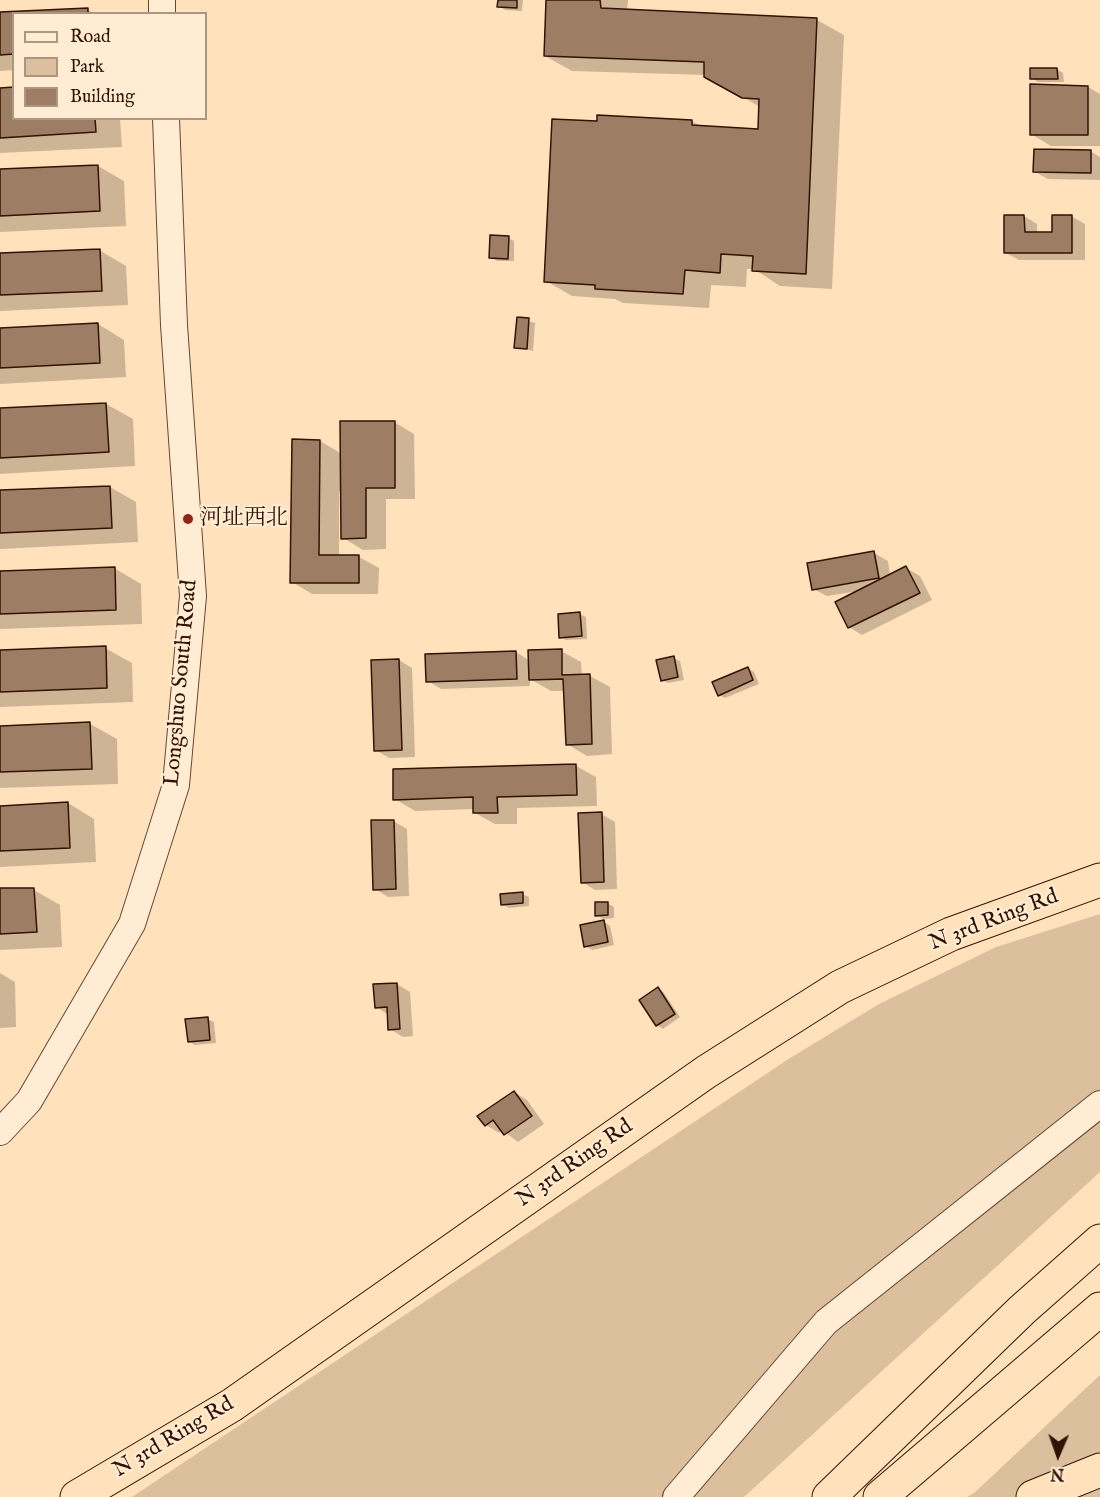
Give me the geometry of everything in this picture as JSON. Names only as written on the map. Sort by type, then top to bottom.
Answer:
[{"type":"highway","name":"N 3rd Ring Rd","points":[[77,1497],[232,1405],[706,1072],[840,987],[951,934],[1100,880]]},
{"type":"highway","points":[[829,1497],[1022,1310],[1100,1241]]},
{"type":"highway","points":[[880,1497],[942,1441],[1100,1309]]},
{"type":"highway","points":[[1033,1497],[1100,1470]]},
{"type":"street","name":"Longshuo South Road","points":[[0,1132],[29,1101],[132,924],[176,785],[194,596],[174,325],[166,120]]},
{"type":"street","points":[[676,1497],[826,1322],[1100,1104]]},
{"type":"green space","points":[[1100,914],[1100,1172],[744,1497],[132,1497],[790,1058],[879,1004],[996,947]]},
{"type":"green space","points":[[1100,1375],[1100,1497],[967,1497],[974,1493]]},
{"type":"building","points":[[498,0],[517,0],[517,8],[497,7]]},
{"type":"building","points":[[546,0],[600,0],[601,8],[817,18],[806,274],[752,271],[753,256],[721,254],[720,273],[685,270],[683,294],[595,289],[595,285],[544,282],[552,119],[597,121],[597,115],[692,120],[692,125],[758,129],[759,99],[742,98],[704,77],[704,62],[544,56]]},
{"type":"building","points":[[88,8],[88,12],[12,12],[12,54],[0,55],[0,12]]},
{"type":"building","points":[[1030,68],[1057,68],[1058,79],[1030,79]]},
{"type":"building","points":[[1030,84],[1088,86],[1088,135],[1030,135]]},
{"type":"building","points":[[12,87],[12,120],[95,120],[96,132],[0,138],[0,88]]},
{"type":"building","points":[[1034,149],[1091,150],[1091,173],[1033,172]]},
{"type":"building","points":[[98,165],[100,211],[0,216],[0,169]]},
{"type":"building","points":[[1004,215],[1024,215],[1025,232],[1052,232],[1052,215],[1072,215],[1072,253],[1004,253]]},
{"type":"building","points":[[490,235],[509,236],[508,259],[489,258]]},
{"type":"building","points":[[100,249],[102,291],[0,295],[0,253]]},
{"type":"building","points":[[517,317],[529,318],[527,349],[514,348]]},
{"type":"building","points":[[98,323],[100,363],[0,368],[0,328]]},
{"type":"building","points":[[106,403],[109,452],[0,458],[0,408]]},
{"type":"building","points":[[340,421],[395,421],[395,488],[366,488],[366,538],[341,539]]},
{"type":"building","points":[[292,439],[320,440],[319,555],[359,555],[359,583],[290,583]]},
{"type":"building","points":[[110,486],[112,528],[0,533],[0,490]]},
{"type":"building","points":[[874,551],[879,578],[812,590],[807,563]]},
{"type":"building","points":[[906,566],[920,593],[848,628],[835,602]]},
{"type":"building","points":[[115,567],[116,610],[0,614],[0,571]]},
{"type":"building","points":[[580,612],[582,636],[559,638],[558,614]]},
{"type":"building","points":[[106,646],[107,688],[0,692],[0,650]]},
{"type":"building","points":[[562,649],[562,675],[590,674],[592,744],[566,745],[563,679],[529,680],[528,650]]},
{"type":"building","points":[[516,651],[517,679],[426,682],[425,654]]},
{"type":"building","points":[[674,656],[678,677],[661,681],[656,660]]},
{"type":"building","points":[[399,659],[402,750],[374,751],[371,660]]},
{"type":"building","points":[[748,667],[753,680],[718,696],[712,682]]},
{"type":"building","points":[[90,722],[92,769],[0,772],[0,726]]},
{"type":"building","points":[[576,764],[577,795],[497,797],[498,813],[473,813],[473,797],[393,800],[393,769]]},
{"type":"building","points":[[68,802],[70,848],[0,851],[0,806]]},
{"type":"building","points":[[602,812],[604,882],[581,883],[578,813]]},
{"type":"building","points":[[371,820],[394,820],[396,889],[373,890]]},
{"type":"building","points":[[0,888],[34,888],[37,932],[0,934]]},
{"type":"building","points":[[523,892],[523,903],[501,905],[500,894]]},
{"type":"building","points":[[595,902],[608,902],[608,915],[595,916]]},
{"type":"building","points":[[604,920],[608,942],[584,947],[580,925]]},
{"type":"building","points":[[397,983],[400,1029],[388,1030],[387,1007],[375,1008],[373,984]]},
{"type":"building","points":[[658,987],[675,1014],[656,1026],[639,1000]]},
{"type":"building","points":[[208,1017],[210,1040],[188,1042],[185,1019]]},
{"type":"building","points":[[514,1091],[532,1116],[504,1135],[493,1120],[485,1126],[477,1116]]},
{"type":"place","name":"河址西北","points":[[188,519]]}]
